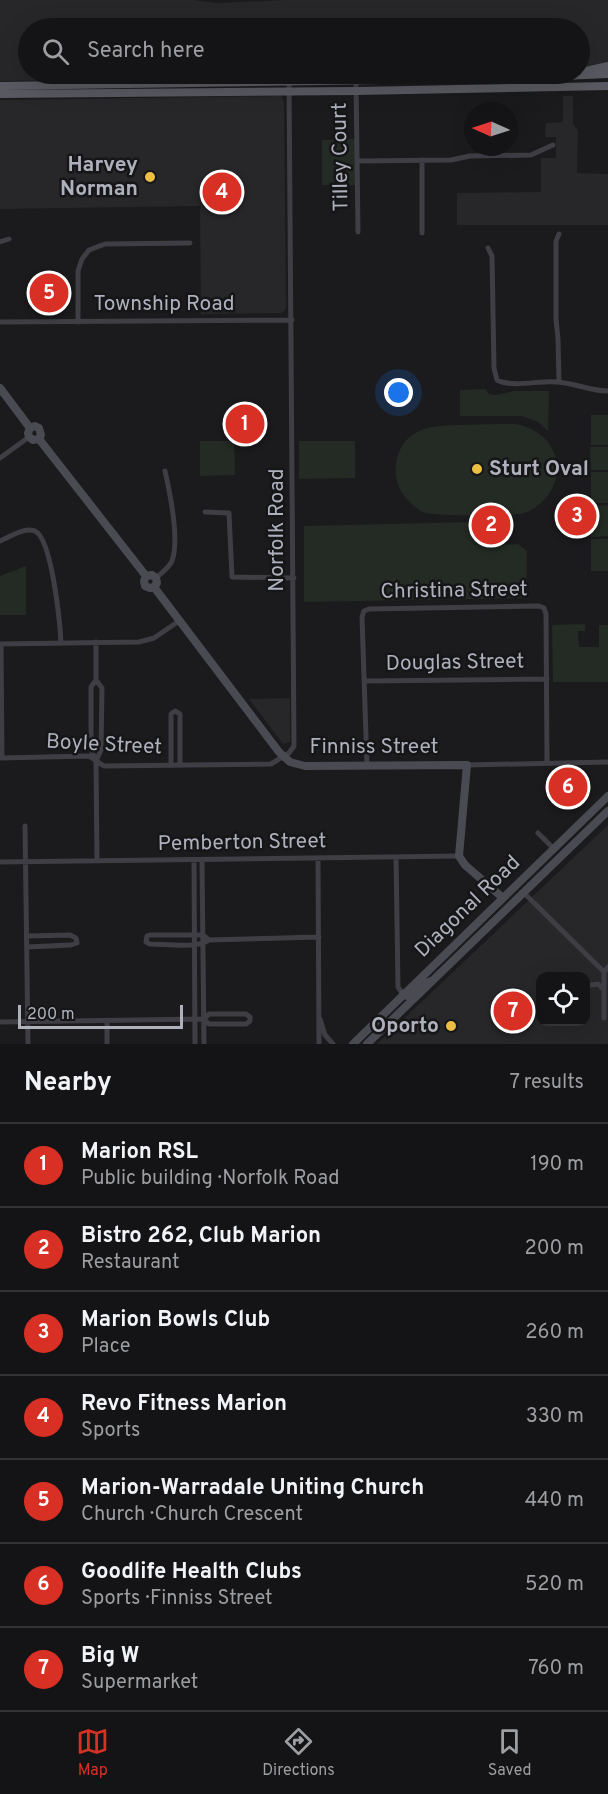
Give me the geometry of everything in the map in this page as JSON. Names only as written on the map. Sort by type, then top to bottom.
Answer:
[{"type":"main road","points":[[590,70],[608,66]]},
{"type":"main road","points":[[590,75],[608,74]]},
{"type":"main road","points":[[0,86],[116,84]]},
{"type":"main road","points":[[440,84],[450,88]]},
{"type":"main road","points":[[0,94],[289,92],[608,86]]},
{"type":"street","name":"Norfolk Road","points":[[284,757],[291,750],[295,740],[289,84]]},
{"type":"street","name":"Tilley Court","points":[[356,84],[358,232]]},
{"type":"street","points":[[357,161],[451,160],[470,156],[531,155],[553,145]]},
{"type":"street","points":[[422,160],[422,233]]},
{"type":"street","points":[[559,381],[556,241],[560,234]]},
{"type":"street","points":[[0,242],[9,239]]},
{"type":"street","points":[[78,322],[78,271],[82,259],[89,250],[105,244],[190,243]]},
{"type":"street","points":[[488,248],[492,256],[495,377],[502,383],[559,381],[592,390],[608,391]]},
{"type":"street","name":"Township Road","points":[[0,322],[292,320]]},
{"type":"street","points":[[0,388],[30,428]]},
{"type":"street","points":[[29,437],[33,440],[39,439],[41,432],[35,426],[30,428]]},
{"type":"street","points":[[29,437],[30,428]]},
{"type":"street","points":[[0,458],[29,437]]},
{"type":"street","name":"Finniss Street","points":[[39,439],[146,576],[144,581],[146,586],[150,588],[155,583],[179,621],[284,757],[293,764],[367,766],[608,762]]},
{"type":"street","points":[[155,583],[169,566],[173,558],[174,547],[173,504],[165,471]]},
{"type":"street","points":[[205,512],[230,513],[232,577],[294,578]]},
{"type":"street","points":[[0,541],[26,530],[34,531],[40,536],[48,555],[60,618],[61,643]]},
{"type":"street","name":"Christina Street","points":[[364,681],[362,617],[364,611],[369,609],[539,606],[544,608],[546,614],[547,678]]},
{"type":"street","points":[[1,758],[0,644],[139,642],[154,638],[179,621]]},
{"type":"street","points":[[96,642],[96,680],[91,687],[91,749],[96,761],[97,861]]},
{"type":"street","points":[[547,678],[547,763]]},
{"type":"street","name":"Douglas Street","points":[[364,681],[547,678]]},
{"type":"street","points":[[96,680],[102,688],[101,750],[96,761]]},
{"type":"street","points":[[364,681],[367,766]]},
{"type":"street","name":"Boyle Street","points":[[171,765],[171,714],[175,711],[180,714],[180,765]]},
{"type":"street","name":"Boyle Street","points":[[1,758],[89,756],[104,766],[271,764],[284,757]]},
{"type":"street","points":[[467,765],[459,856],[465,865],[506,900],[526,882],[541,875]]},
{"type":"street","name":"Diagonal Road","points":[[352,1044],[608,795]]},
{"type":"street","name":"Diagonal Road","points":[[367,1044],[608,811]]},
{"type":"street","points":[[25,826],[28,1044]]},
{"type":"street","points":[[538,833],[554,849]]},
{"type":"street","name":"Pemberton Street","points":[[0,862],[459,856]]},
{"type":"street","points":[[396,857],[398,987],[407,996],[420,986],[435,979]]},
{"type":"street","points":[[318,858],[319,1044]]},
{"type":"street","points":[[194,860],[195,1044]]},
{"type":"street","points":[[202,860],[204,1044]]},
{"type":"street","points":[[523,892],[607,970],[604,1018]]},
{"type":"street","points":[[209,940],[203,935],[150,935],[146,938],[147,943],[150,944],[203,944],[209,940],[319,938]]},
{"type":"street","points":[[27,936],[70,936],[77,940],[77,943],[71,945],[27,946]]},
{"type":"street","points":[[591,985],[598,984],[604,991]]},
{"type":"street","points":[[0,1022],[204,1019],[209,1024],[246,1024],[250,1021],[250,1017],[246,1014],[209,1014],[204,1019]]},
{"type":"street","points":[[320,1017],[325,1035],[333,1044]]},
{"type":"street","points":[[107,1021],[107,1044]]},
{"type":"shaded area","points":[[0,0],[194,0],[218,3],[285,0],[608,0],[608,63],[605,66],[590,67],[590,18],[18,18],[18,81],[0,81]]},
{"type":"shaded area","points":[[281,96],[284,102],[286,309],[282,313],[201,314],[200,206],[0,209],[0,100]]},
{"type":"shaded area","points":[[563,96],[573,96],[573,124],[578,130],[577,173],[608,174],[608,225],[457,225],[457,193],[541,192],[541,158],[556,158],[556,137],[545,137],[546,123],[563,122]]},
{"type":"shaded area","points":[[355,139],[356,185],[322,185],[322,140]]},
{"type":"shaded area","points":[[485,389],[489,394],[496,395],[514,391],[549,391],[548,431],[538,422],[522,416],[460,416],[460,390]]},
{"type":"shaded area","points":[[591,415],[608,415],[608,445],[591,445]]},
{"type":"shaded area","name":"Sturt Oval","points":[[514,424],[529,428],[542,436],[556,458],[557,470],[548,496],[532,510],[519,514],[499,515],[431,514],[414,506],[401,490],[396,477],[397,458],[401,447],[415,433],[443,426]]},
{"type":"shaded area","points":[[200,441],[234,441],[235,475],[200,476]]},
{"type":"shaded area","points":[[299,441],[355,441],[355,478],[299,479]]},
{"type":"shaded area","points":[[590,447],[608,447],[608,470],[591,470]]},
{"type":"shaded area","points":[[591,472],[608,472],[608,503],[591,503]]},
{"type":"shaded area","points":[[608,505],[608,536],[591,537],[591,506]]},
{"type":"shaded area","points":[[473,522],[473,534],[491,534],[492,539],[503,545],[518,544],[527,551],[526,598],[304,602],[304,526]]},
{"type":"shaded area","points":[[591,539],[608,539],[608,571],[591,571]]},
{"type":"shaded area","points":[[26,566],[26,615],[0,615],[0,576]]},
{"type":"shaded area","points":[[585,624],[585,631],[578,631],[579,647],[599,647],[599,625],[608,625],[608,682],[553,682],[552,625]]},
{"type":"shaded area","points":[[290,698],[290,742],[283,744],[249,699]]},
{"type":"shaded area","points":[[608,825],[608,1044],[377,1044]]},
{"type":"place","name":"Harvey Norman","points":[[150,177]]},
{"type":"place","name":"Revo Fitness Marion","points":[[222,192]]},
{"type":"place","name":"Marion-Warradale Uniting Church","points":[[49,293]]},
{"type":"place","name":"Marion RSL","points":[[245,424]]},
{"type":"place","name":"Sturt Oval","points":[[477,469]]},
{"type":"place","name":"Marion Bowls Club","points":[[577,516]]},
{"type":"place","name":"Bistro 262, Club Marion","points":[[491,525]]},
{"type":"place","name":"Goodlife Health Clubs","points":[[568,787]]},
{"type":"place","name":"Big W","points":[[513,1011]]},
{"type":"place","name":"Oporto","points":[[451,1026]]}]
